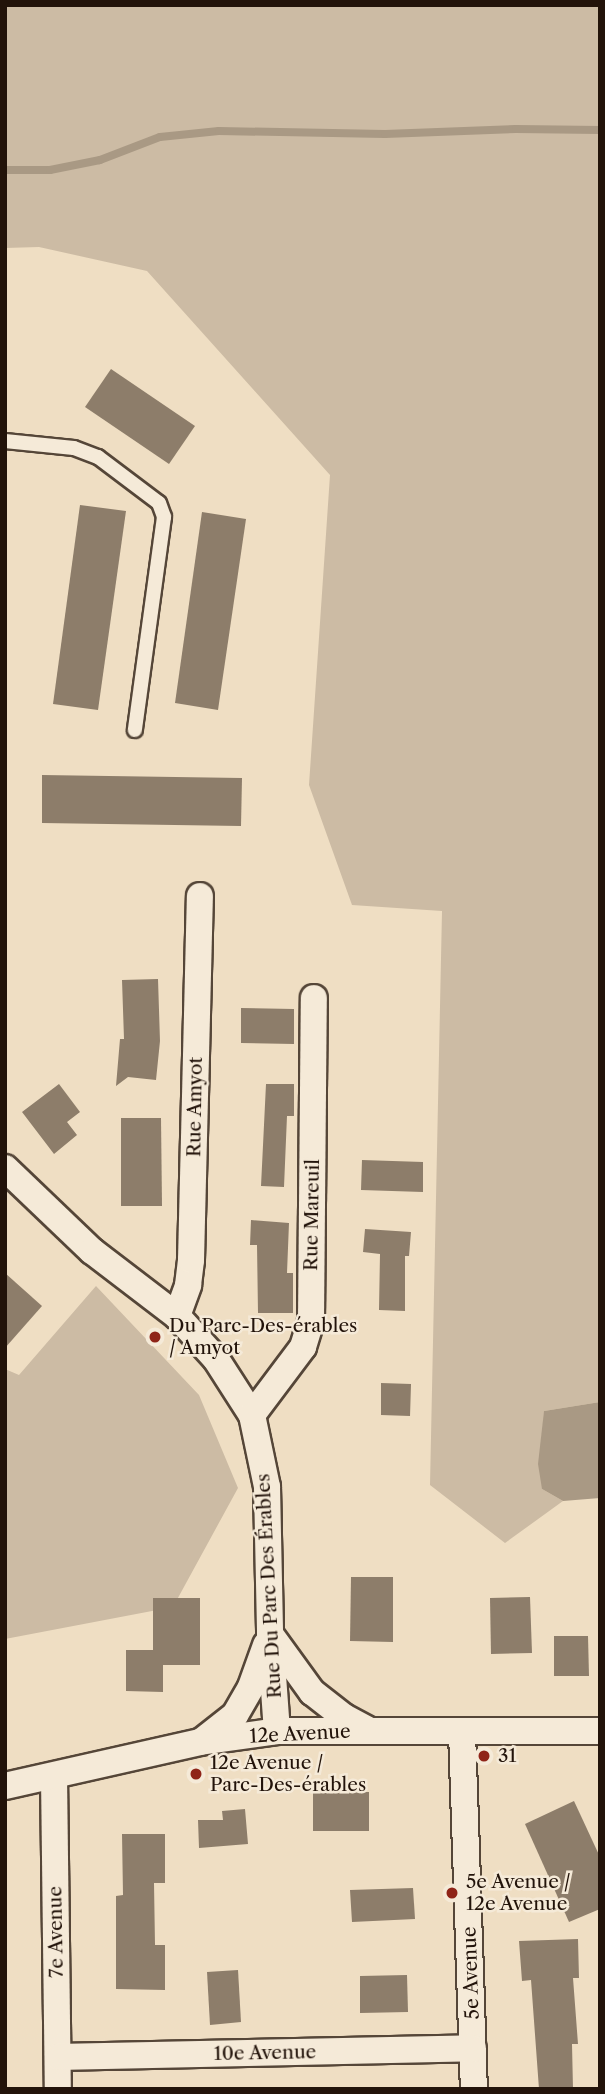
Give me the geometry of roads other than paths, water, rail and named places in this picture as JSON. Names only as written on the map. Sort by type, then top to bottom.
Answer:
[{"type":"street","name":"Rue Amyot","points":[[177,1316],[188,1285],[191,1260],[200,896]]},
{"type":"street","name":"Rue Mareuil","points":[[252,1415],[303,1347],[311,1320],[314,998]]},
{"type":"street","name":"Rue Du Parc Des Érables","points":[[5,1168],[92,1251],[177,1316],[216,1359],[252,1415],[267,1487],[270,1634],[277,1731]]},
{"type":"street","points":[[270,1634],[312,1692],[344,1717],[371,1731]]},
{"type":"street","points":[[201,1742],[235,1715],[251,1688],[270,1634]]},
{"type":"street","name":"12e Avenue","points":[[5,1786],[201,1742],[277,1731],[600,1731]]},
{"type":"street","name":"5e Avenue","points":[[462,1731],[474,2089]]},
{"type":"street","name":"7e Avenue","points":[[54,1776],[58,2089]]},
{"type":"street","name":"10e Avenue","points":[[58,2057],[473,2049]]},
{"type":"lane","points":[[5,441],[74,447],[98,457],[159,503],[164,517],[135,730]]},
{"type":"waterway","points":[[5,170],[50,170],[100,160],[160,137],[219,131],[385,134],[516,129],[600,130]]},
{"type":"place","name":"Du Parc-Des-érables / Amyot","points":[[155,1337]]},
{"type":"place","name":"31","points":[[484,1756]]},
{"type":"place","name":"12e Avenue / Parc-Des-érables","points":[[196,1774]]},
{"type":"place","name":"5e Avenue / 12e Avenue","points":[[452,1893]]}]
